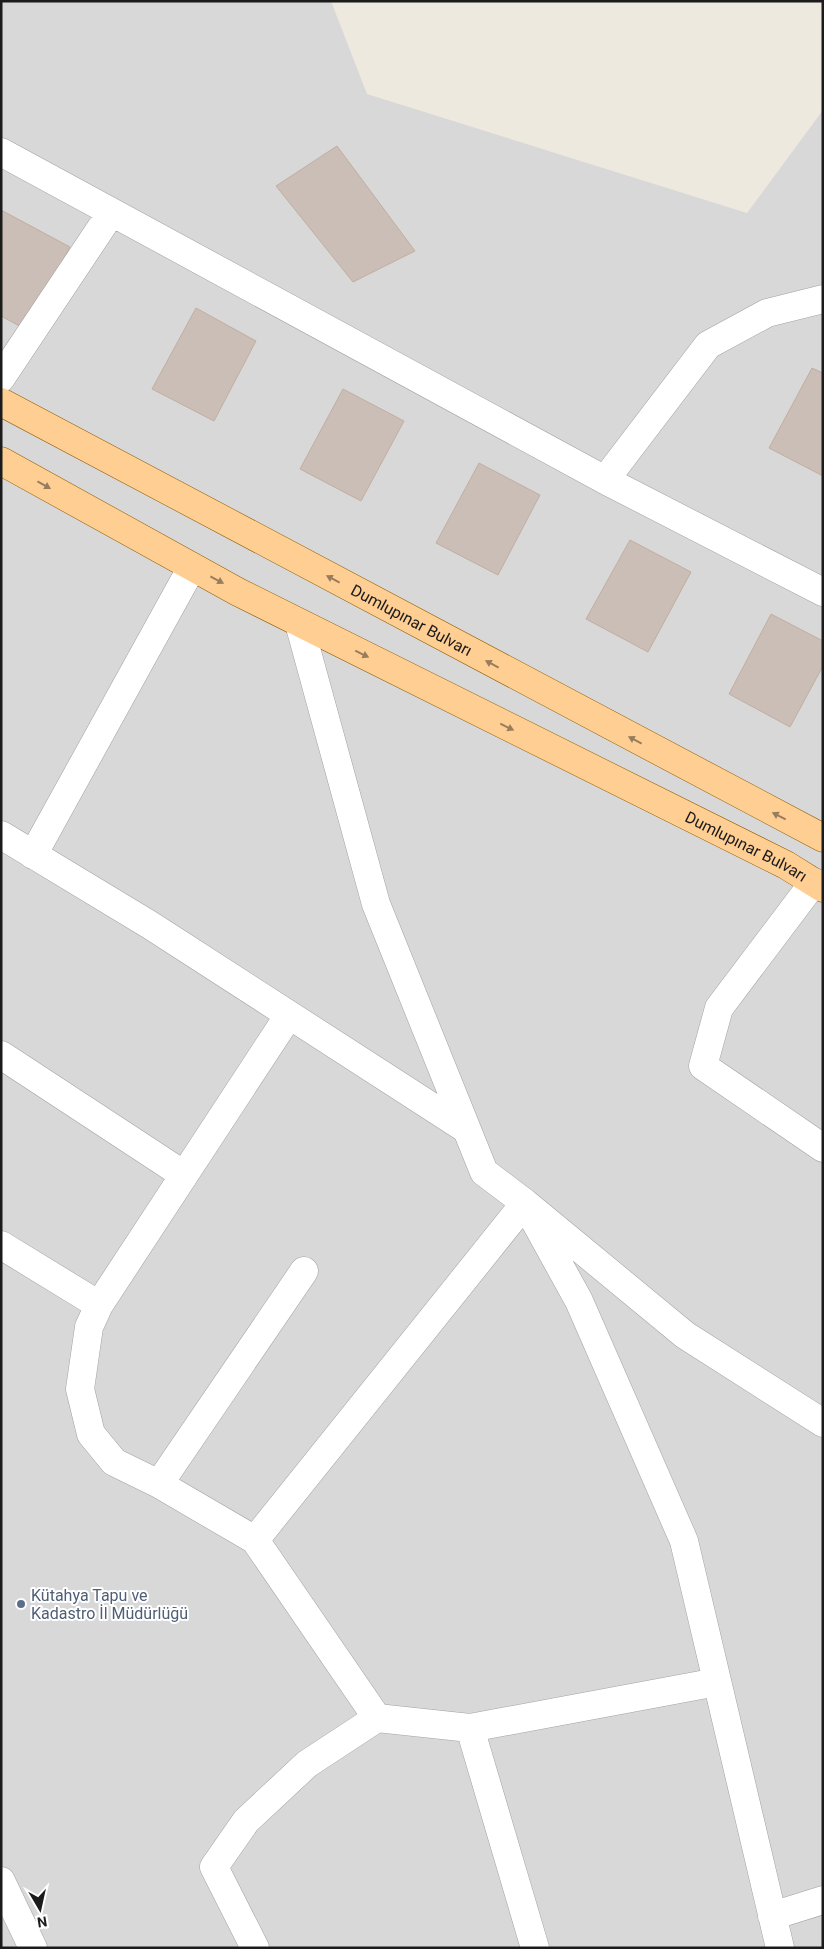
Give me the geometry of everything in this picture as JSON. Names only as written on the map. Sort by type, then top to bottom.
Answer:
[{"type":"main road","name":"Dumlupınar Bulvarı","points":[[1,402],[823,838]]},
{"type":"main road","name":"Dumlupınar Bulvarı","points":[[1,461],[192,567],[299,623],[786,865],[818,885]]},
{"type":"street","points":[[1,152],[605,480],[823,592]]},
{"type":"street","points":[[1,378],[111,212]]},
{"type":"street","points":[[605,480],[708,345],[767,314],[823,299]]},
{"type":"street","points":[[33,855],[192,567]]},
{"type":"street","points":[[299,623],[376,904],[484,1172],[526,1203],[686,1335],[820,1414]]},
{"type":"street","points":[[1,836],[150,925],[466,1129]]},
{"type":"street","points":[[818,885],[719,1008],[703,1066],[823,1148]]},
{"type":"street","points":[[289,1015],[100,1305],[89,1327],[80,1389],[91,1434],[114,1462],[159,1484],[255,1540],[376,1718]]},
{"type":"street","points":[[1,1055],[184,1175]]},
{"type":"street","points":[[255,1540],[526,1203]]},
{"type":"street","points":[[526,1203],[579,1301],[684,1541],[780,1948]]},
{"type":"street","points":[[1,1245],[100,1305]]},
{"type":"street","points":[[159,1484],[304,1271]]},
{"type":"street","points":[[255,1948],[214,1867],[246,1821],[307,1764],[376,1718],[470,1728],[717,1682]]},
{"type":"street","points":[[470,1728],[535,1948]]},
{"type":"street","points":[[1,1881],[33,1948]]},
{"type":"street","points":[[772,1916],[823,1900]]},
{"type":"shaded area","points":[[1,1],[331,1],[367,94],[747,213],[823,110],[823,1948],[1,1948]]},
{"type":"building","points":[[337,146],[415,251],[353,282],[276,186]]},
{"type":"building","points":[[1,210],[70,247],[25,329],[1,316]]},
{"type":"building","points":[[196,308],[256,341],[214,421],[152,389]]},
{"type":"building","points":[[812,368],[823,373],[823,476],[769,448]]},
{"type":"building","points":[[343,389],[404,421],[361,501],[300,469]]},
{"type":"building","points":[[479,463],[540,495],[498,575],[436,543]]},
{"type":"building","points":[[630,540],[691,572],[648,652],[586,619]]},
{"type":"building","points":[[771,614],[823,641],[823,666],[790,727],[729,694]]},
{"type":"place","name":"Kütahya Tapu ve Kadastro İl Müdürlüğü","points":[[21,1604]]}]
